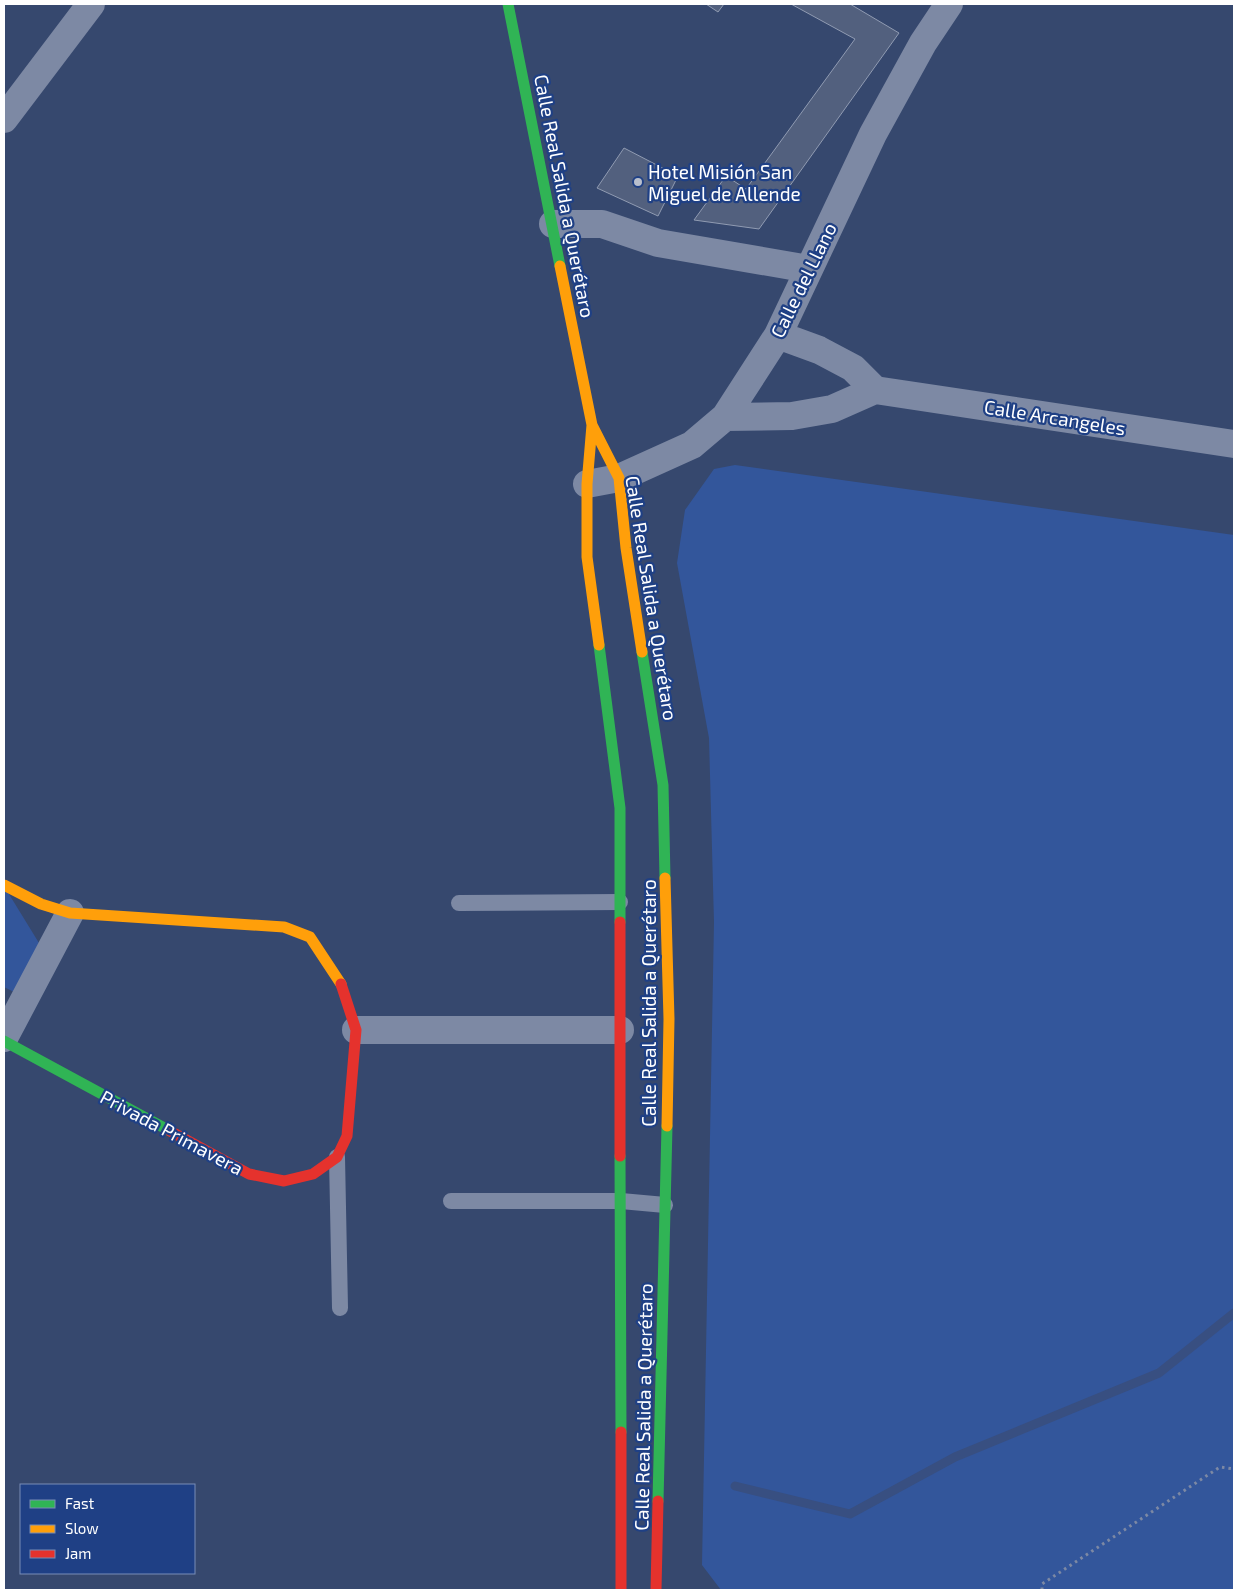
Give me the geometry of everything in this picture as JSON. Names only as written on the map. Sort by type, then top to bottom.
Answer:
[{"type":"street","points":[[4,119],[91,4]]},
{"type":"street","name":"Calle Real Salida a Querétaro","points":[[508,4],[592,425],[587,484],[587,557],[620,808],[621,1590]]},
{"type":"street","name":"Calle del Llano","points":[[587,484],[619,478],[692,445],[726,416],[778,335],[873,134],[923,43],[949,4]]},
{"type":"street","points":[[553,224],[602,224],[658,243],[809,269]]},
{"type":"street","points":[[726,416],[792,416],[832,409],[875,390],[853,368],[819,350],[778,335]]},
{"type":"street","name":"Calle Arcangeles","points":[[875,390],[1234,444]]},
{"type":"street","name":"Calle Real Salida a Querétaro","points":[[592,425],[619,478],[626,548],[663,785],[669,1019],[656,1590]]},
{"type":"street","name":"Privada Primavera","points":[[4,885],[41,904],[70,913],[284,927],[310,937],[339,978],[356,1030],[346,1136],[336,1157],[313,1174],[284,1182],[249,1174],[4,1040]]},
{"type":"street","points":[[4,1040],[70,913]]},
{"type":"street","points":[[356,1030],[620,1030]]},
{"type":"lane","points":[[459,903],[620,902]]},
{"type":"lane","points":[[336,1157],[340,1308]]},
{"type":"lane","points":[[451,1201],[621,1201],[665,1205]]},
{"type":"path","points":[[1042,1590],[1042,1584],[1220,1467],[1234,1469]]},
{"type":"shaded area","points":[[735,465],[1234,535],[1234,1590],[721,1590],[702,1565],[714,922],[709,738],[677,563],[685,510],[714,469]]},
{"type":"shaded area","points":[[4,886],[39,943],[14,992],[4,987]]},
{"type":"building","points":[[706,4],[724,4],[718,12]]},
{"type":"building","points":[[791,4],[850,4],[899,33],[759,229],[694,220],[726,176],[746,189],[855,39]]},
{"type":"building","name":"Hotel Misión San Miguel de Allende","points":[[624,148],[678,176],[658,216],[597,188]]},
{"type":"waterway","points":[[735,1486],[850,1514],[955,1457],[1159,1373],[1234,1313]]},
{"type":"traffic: fast","points":[[508,4],[560,266]]},
{"type":"traffic: fast","points":[[599,645],[620,808],[620,922]]},
{"type":"traffic: fast","points":[[642,652],[663,785],[665,878]]},
{"type":"traffic: fast","points":[[4,1041],[170,1131]]},
{"type":"traffic: fast","points":[[658,1501],[667,1126]]},
{"type":"traffic: fast","points":[[620,1156],[621,1432]]},
{"type":"traffic: slow","points":[[560,266],[592,425],[619,478],[626,548],[642,652]]},
{"type":"traffic: slow","points":[[592,425],[587,484],[587,557],[599,645]]},
{"type":"traffic: slow","points":[[665,878],[669,1019],[667,1126]]},
{"type":"traffic: slow","points":[[4,885],[41,904],[70,913],[284,927],[310,937],[341,984]]},
{"type":"traffic: jam","points":[[620,922],[620,1156]]},
{"type":"traffic: jam","points":[[170,1131],[249,1174],[284,1181],[313,1174],[337,1157],[347,1136],[356,1030],[341,984]]},
{"type":"traffic: jam","points":[[621,1432],[621,1590]]},
{"type":"traffic: jam","points":[[656,1590],[658,1501]]},
{"type":"place","name":"Hotel Misión San Miguel de Allende","points":[[638,182]]}]
